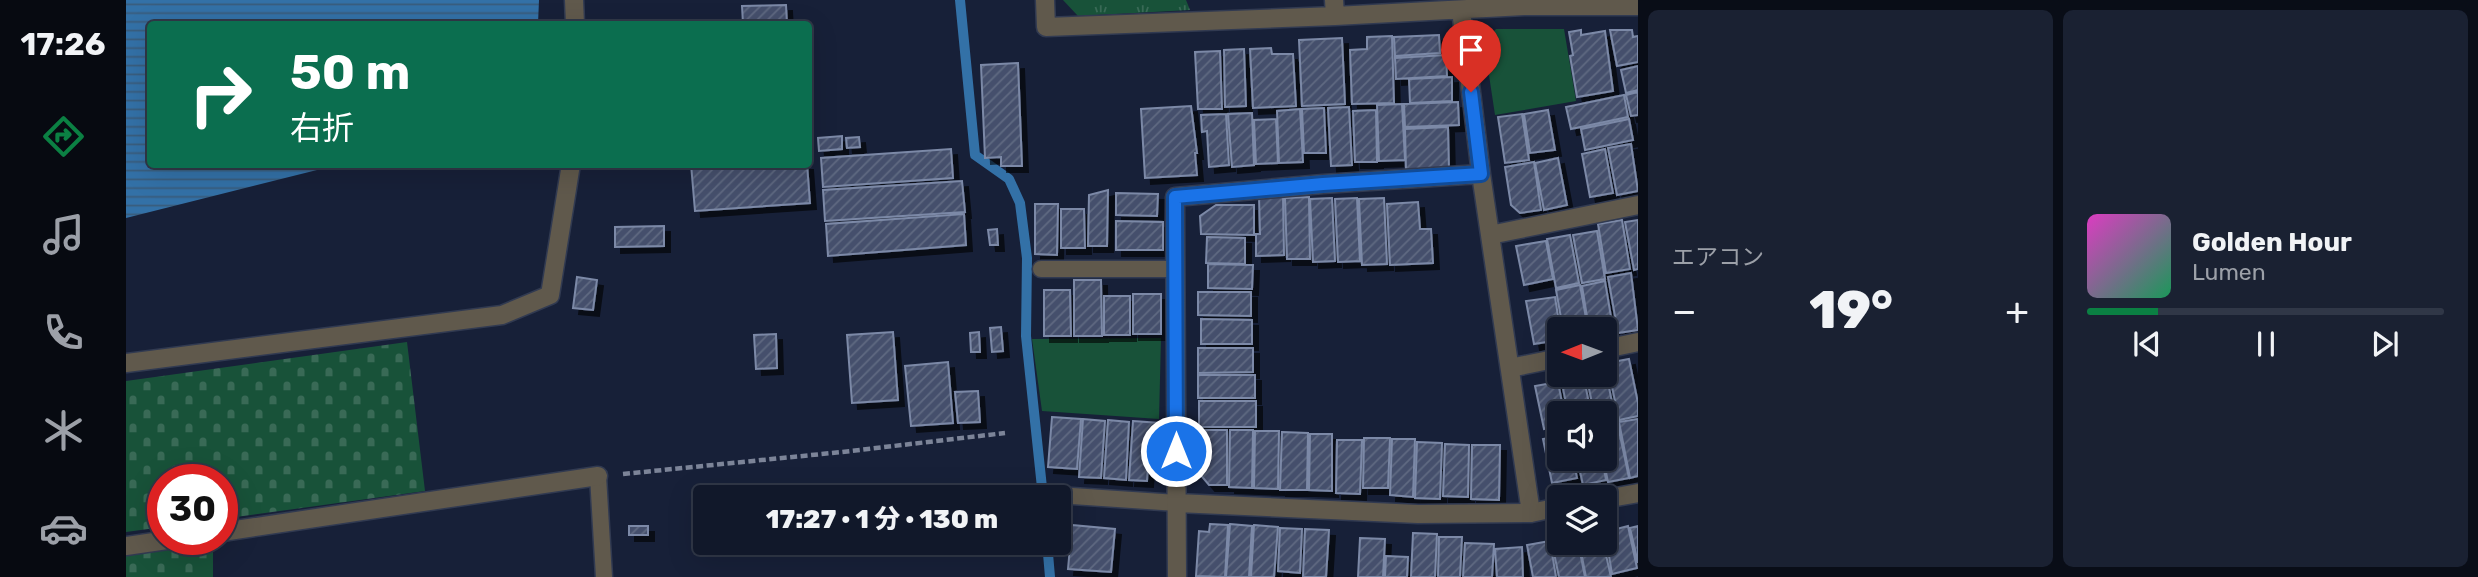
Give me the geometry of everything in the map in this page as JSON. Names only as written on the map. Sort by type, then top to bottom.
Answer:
[{"type":"street","points":[[574,0],[575,21]]},
{"type":"street","points":[[1045,0],[1045,27],[1334,8],[1461,10],[1524,3],[1638,6]]},
{"type":"street","points":[[1461,10],[1481,174],[1531,513]]},
{"type":"street","points":[[126,363],[502,315],[550,295],[570,168]]},
{"type":"street","points":[[1177,577],[1175,197],[1481,174]]},
{"type":"street","points":[[1490,235],[1638,205]]},
{"type":"street","points":[[1617,346],[1638,342]]},
{"type":"street","points":[[1510,368],[1547,360]]},
{"type":"street","points":[[238,530],[598,476]]},
{"type":"street","points":[[1617,497],[1638,493]]},
{"type":"street","points":[[1177,503],[1418,514],[1531,513],[1547,510]]},
{"type":"street","points":[[126,546],[147,543]]},
{"type":"lane","points":[[1041,269],[1175,269]]},
{"type":"lane","points":[[598,476],[604,577]]},
{"type":"lane","points":[[1071,496],[1177,503]]},
{"type":"path","points":[[598,476],[1006,433]]},
{"type":"green space","points":[[1063,0],[1186,0],[1190,10],[1078,16]]},
{"type":"green space","points":[[1496,29],[1564,29],[1576,101],[1495,115],[1484,42]]},
{"type":"green space","points":[[1161,338],[1159,419],[1042,411],[1032,339]]},
{"type":"green space","points":[[407,342],[425,491],[238,517],[238,464],[147,464],[147,529],[126,532],[126,381]]},
{"type":"green space","points":[[147,553],[147,555],[213,555],[213,577],[126,577],[126,556]]},
{"type":"water","points":[[126,0],[539,0],[538,21],[147,21],[147,168],[325,168],[126,218]]},
{"type":"building","points":[[786,5],[787,21],[743,21],[742,6]]},
{"type":"building","points":[[1581,30],[1581,35],[1605,31],[1613,91],[1577,97],[1569,32]]},
{"type":"building","points":[[1610,30],[1632,30],[1633,37],[1638,36],[1638,62],[1617,66]]},
{"type":"building","points":[[1439,35],[1440,53],[1395,56],[1394,37]]},
{"type":"building","points":[[1392,36],[1394,103],[1352,104],[1350,50],[1367,49],[1367,37]]},
{"type":"building","points":[[1342,38],[1345,104],[1302,106],[1299,40]]},
{"type":"building","points":[[1271,48],[1272,54],[1293,54],[1296,106],[1253,108],[1250,49]]},
{"type":"building","points":[[1244,49],[1246,106],[1225,107],[1224,50]]},
{"type":"building","points":[[1220,51],[1222,109],[1198,109],[1195,52]]},
{"type":"building","points":[[1446,55],[1447,76],[1396,79],[1395,58]]},
{"type":"building","points":[[1018,63],[1022,166],[1001,166],[1001,157],[985,158],[981,65]]},
{"type":"building","points":[[1638,66],[1638,90],[1626,93],[1621,70]]},
{"type":"building","points":[[1452,77],[1452,101],[1410,103],[1409,79]]},
{"type":"building","points":[[1638,92],[1638,115],[1631,116],[1626,95]]},
{"type":"building","points":[[1624,95],[1628,117],[1571,129],[1566,107]]},
{"type":"building","points":[[1458,102],[1459,125],[1405,127],[1404,104]]},
{"type":"building","points":[[1402,104],[1405,160],[1379,161],[1377,105]]},
{"type":"building","points":[[1191,106],[1197,175],[1145,178],[1141,109]]},
{"type":"building","points":[[1349,107],[1352,165],[1331,166],[1328,108]]},
{"type":"building","points":[[1324,108],[1326,153],[1304,153],[1302,109]]},
{"type":"building","points":[[1300,109],[1303,162],[1279,163],[1277,111]]},
{"type":"building","points":[[1376,110],[1377,162],[1355,162],[1353,111]]},
{"type":"building","points":[[1548,110],[1555,150],[1530,153],[1524,114]]},
{"type":"building","points":[[1252,113],[1254,165],[1232,167],[1228,114]]},
{"type":"building","points":[[1226,114],[1229,165],[1209,167],[1207,131],[1202,132],[1201,115]]},
{"type":"building","points":[[1522,114],[1529,160],[1505,163],[1498,117]]},
{"type":"building","points":[[1276,119],[1278,163],[1256,164],[1254,120]]},
{"type":"building","points":[[1629,119],[1633,140],[1585,150],[1581,129]]},
{"type":"building","points":[[1448,127],[1449,170],[1406,171],[1405,129]]},
{"type":"building","points":[[842,136],[842,149],[819,151],[818,138]]},
{"type":"building","points":[[859,137],[860,147],[847,148],[846,138]]},
{"type":"building","points":[[1631,144],[1638,191],[1617,195],[1608,148]]},
{"type":"building","points":[[951,149],[953,178],[823,187],[821,158]]},
{"type":"building","points":[[1605,149],[1613,193],[1590,197],[1582,154]]},
{"type":"building","points":[[1558,158],[1567,205],[1544,210],[1535,163]]},
{"type":"building","points":[[1534,162],[1541,210],[1520,213],[1511,205],[1505,167]]},
{"type":"building","points":[[691,168],[807,168],[810,203],[695,211]]},
{"type":"building","points":[[962,181],[965,212],[825,221],[823,190]]},
{"type":"building","points":[[1108,190],[1107,246],[1088,246],[1089,195]]},
{"type":"building","points":[[1116,193],[1158,194],[1157,216],[1116,215]]},
{"type":"building","points":[[1283,196],[1284,255],[1256,256],[1256,234],[1260,234],[1259,197]]},
{"type":"building","points":[[1309,197],[1310,259],[1287,259],[1285,198]]},
{"type":"building","points":[[1332,198],[1335,261],[1313,262],[1310,199]]},
{"type":"building","points":[[1357,198],[1360,261],[1338,262],[1335,199]]},
{"type":"building","points":[[1384,198],[1387,264],[1362,265],[1359,199]]},
{"type":"building","points":[[1418,202],[1420,229],[1431,229],[1433,263],[1390,265],[1387,204]]},
{"type":"building","points":[[1035,204],[1058,204],[1057,255],[1035,254]]},
{"type":"building","points":[[1216,205],[1254,205],[1254,235],[1201,234],[1200,216]]},
{"type":"building","points":[[1061,209],[1084,209],[1085,248],[1061,248]]},
{"type":"building","points":[[964,214],[966,245],[828,256],[826,224]]},
{"type":"building","points":[[1622,220],[1630,269],[1606,273],[1598,224]]},
{"type":"building","points":[[1638,220],[1638,269],[1634,270],[1625,222]]},
{"type":"building","points":[[1116,221],[1163,222],[1163,250],[1116,250]]},
{"type":"building","points":[[664,226],[664,246],[615,247],[615,227]]},
{"type":"building","points":[[997,229],[998,245],[990,245],[988,230]]},
{"type":"building","points":[[1597,231],[1605,279],[1582,283],[1573,235]]},
{"type":"building","points":[[1570,235],[1579,283],[1556,288],[1547,239]]},
{"type":"building","points":[[1207,237],[1245,238],[1245,264],[1206,263]]},
{"type":"building","points":[[1546,241],[1553,279],[1524,285],[1516,246]]},
{"type":"building","points":[[1208,264],[1253,265],[1252,289],[1208,288]]},
{"type":"building","points":[[1631,273],[1638,330],[1618,333],[1608,277]]},
{"type":"building","points":[[577,277],[597,280],[593,310],[573,308]]},
{"type":"building","points":[[1074,280],[1101,280],[1102,336],[1074,336]]},
{"type":"building","points":[[1605,281],[1611,317],[1587,317],[1582,286]]},
{"type":"building","points":[[1580,285],[1586,317],[1561,317],[1556,290]]},
{"type":"building","points":[[1044,290],[1070,290],[1071,336],[1044,336]]},
{"type":"building","points":[[1198,292],[1251,292],[1251,316],[1198,315]]},
{"type":"building","points":[[1133,294],[1161,294],[1161,334],[1133,334]]},
{"type":"building","points":[[1104,296],[1130,296],[1130,335],[1104,335]]},
{"type":"building","points":[[1555,297],[1558,317],[1547,317],[1547,342],[1534,344],[1526,301]]},
{"type":"building","points":[[1201,319],[1252,320],[1252,344],[1201,344]]},
{"type":"building","points":[[1001,327],[1003,351],[992,352],[990,328]]},
{"type":"building","points":[[893,332],[898,400],[852,403],[847,335]]},
{"type":"building","points":[[979,332],[980,352],[971,352],[970,333]]},
{"type":"building","points":[[776,334],[777,368],[756,369],[754,335]]},
{"type":"building","points":[[1198,348],[1253,348],[1253,372],[1198,373]]},
{"type":"building","points":[[1629,359],[1638,403],[1638,416],[1619,420],[1612,387],[1617,387],[1617,361]]},
{"type":"building","points":[[948,362],[953,423],[911,426],[905,366]]},
{"type":"building","points":[[1198,375],[1255,375],[1255,398],[1198,398]]},
{"type":"building","points":[[1547,384],[1547,387],[1559,387],[1562,401],[1547,401],[1547,428],[1544,429],[1535,386]]},
{"type":"building","points":[[1563,387],[1586,387],[1589,401],[1566,401]]},
{"type":"building","points":[[1589,387],[1609,387],[1612,401],[1592,401]]},
{"type":"building","points":[[978,391],[980,422],[958,423],[955,392]]},
{"type":"building","points":[[1199,401],[1256,401],[1256,427],[1199,427]]},
{"type":"building","points":[[1052,417],[1081,419],[1077,469],[1048,467]]},
{"type":"building","points":[[1083,419],[1105,421],[1101,478],[1079,477]]},
{"type":"building","points":[[1638,419],[1638,476],[1630,478],[1619,422]]},
{"type":"building","points":[[1108,420],[1129,422],[1126,480],[1104,478]]},
{"type":"building","points":[[1133,421],[1160,423],[1157,467],[1148,466],[1147,481],[1129,480]]},
{"type":"building","points":[[1617,426],[1629,478],[1608,482],[1606,471],[1617,471]]},
{"type":"building","points":[[1195,430],[1227,430],[1227,485],[1209,485],[1198,472],[1198,448],[1194,448]]},
{"type":"building","points":[[1230,430],[1253,430],[1252,488],[1229,487]]},
{"type":"building","points":[[1255,431],[1279,431],[1278,489],[1254,488]]},
{"type":"building","points":[[1282,432],[1308,433],[1307,490],[1280,490]]},
{"type":"building","points":[[1310,434],[1332,434],[1332,491],[1309,490]]},
{"type":"building","points":[[1364,438],[1390,438],[1388,488],[1363,488]]},
{"type":"building","points":[[1547,438],[1547,459],[1543,439]]},
{"type":"building","points":[[1392,439],[1415,439],[1413,497],[1390,495]]},
{"type":"building","points":[[1337,440],[1362,440],[1360,494],[1336,493]]},
{"type":"building","points":[[1417,442],[1442,443],[1440,499],[1415,498]]},
{"type":"building","points":[[1445,444],[1469,445],[1468,497],[1443,496]]},
{"type":"building","points":[[1472,445],[1500,445],[1499,500],[1471,499]]},
{"type":"building","points":[[1550,471],[1576,471],[1577,478],[1552,483]]},
{"type":"building","points":[[1580,471],[1604,471],[1606,480],[1583,485]]},
{"type":"building","points":[[1210,524],[1228,525],[1225,577],[1196,576],[1199,531],[1209,532]]},
{"type":"building","points":[[1230,524],[1252,526],[1249,577],[1226,577]]},
{"type":"building","points":[[1072,525],[1115,529],[1111,572],[1068,569]]},
{"type":"building","points":[[1254,525],[1278,527],[1274,577],[1251,577]]},
{"type":"building","points":[[629,526],[648,526],[648,535],[629,535]]},
{"type":"building","points":[[1628,526],[1637,568],[1612,574],[1609,555],[1617,555],[1617,529]]},
{"type":"building","points":[[1638,526],[1638,563],[1630,528]]},
{"type":"building","points":[[1280,528],[1302,529],[1300,573],[1278,571]]},
{"type":"building","points":[[1305,529],[1329,530],[1326,577],[1303,577]]},
{"type":"building","points":[[1413,533],[1437,534],[1435,577],[1411,577]]},
{"type":"building","points":[[1439,537],[1462,537],[1460,577],[1438,577]]},
{"type":"building","points":[[1360,538],[1385,539],[1383,577],[1358,577]]},
{"type":"building","points":[[1547,542],[1547,555],[1552,555],[1556,577],[1533,577],[1527,545]]},
{"type":"building","points":[[1465,543],[1494,544],[1492,577],[1463,577]]},
{"type":"building","points":[[1522,547],[1523,577],[1497,577],[1495,549]]},
{"type":"building","points":[[1554,555],[1581,555],[1585,577],[1559,577]]},
{"type":"building","points":[[1582,555],[1606,555],[1611,577],[1586,577]]},
{"type":"building","points":[[1386,556],[1408,557],[1407,577],[1385,577]]},
{"type":"waterway","points":[[960,0],[975,155],[1009,179],[1020,203],[1027,258],[1026,336],[1042,485]]},
{"type":"waterway","points":[[1048,555],[1050,577]]},
{"type":"route","points":[[1176,451],[1175,197],[1481,174],[1471,92]]}]
